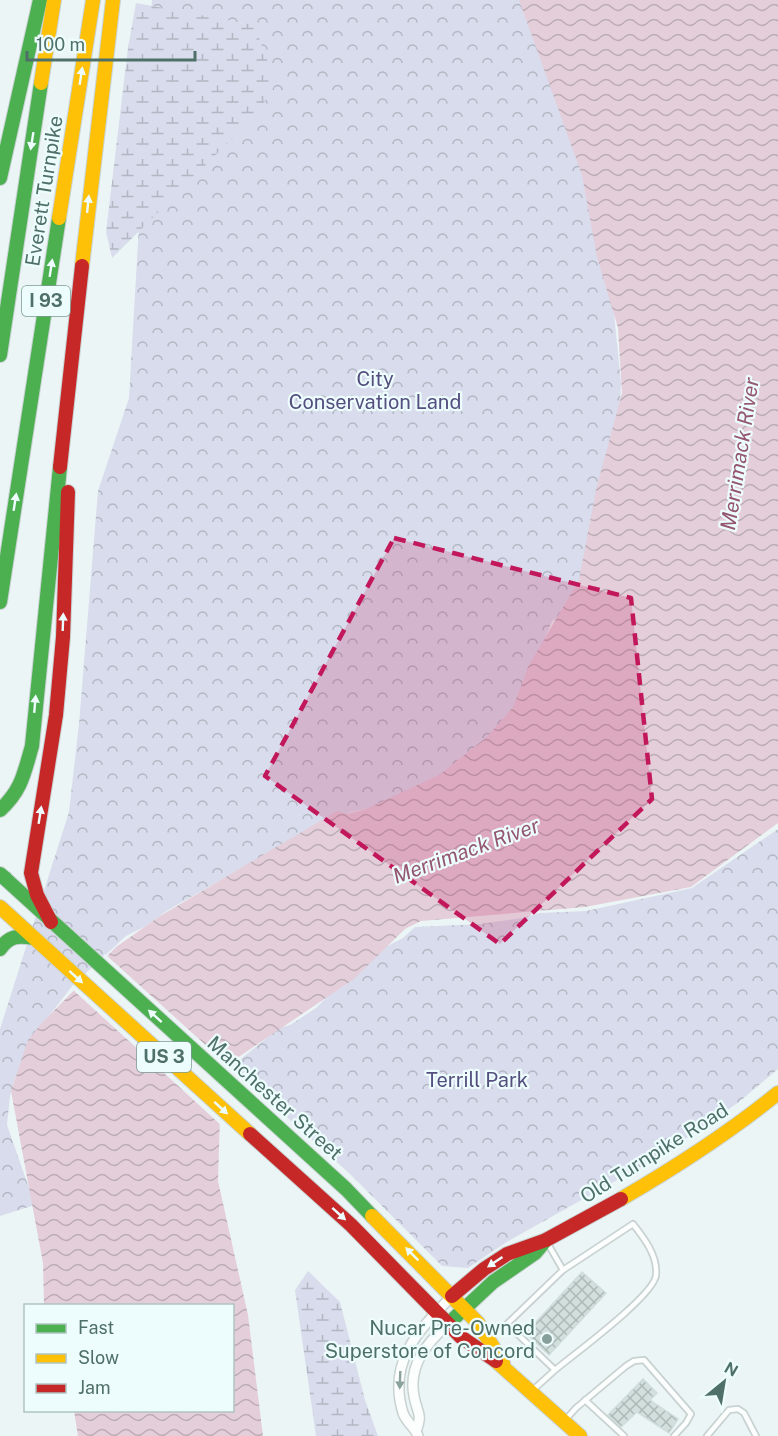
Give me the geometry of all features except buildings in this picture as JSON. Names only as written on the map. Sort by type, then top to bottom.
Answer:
[{"type":"main road","points":[[0,178],[40,0]]},
{"type":"main road","name":"Everett Turnpike","points":[[0,355],[54,0]]},
{"type":"main road","name":"Everett Turnpike","points":[[0,602],[93,0]]},
{"type":"main road","points":[[0,810],[12,799],[21,785],[32,746],[73,346],[113,0]]},
{"type":"main road","points":[[51,922],[37,895],[31,873],[56,715],[63,637],[73,346]]},
{"type":"main road","name":"Manchester Street","points":[[2,876],[312,1157],[478,1323],[507,1368]]},
{"type":"main road","name":"Manchester Street","points":[[0,907],[351,1225],[461,1337],[507,1368],[580,1436]]},
{"type":"main road","points":[[0,949],[11,937],[18,935],[33,938]]},
{"type":"main road","name":"Old Turnpike Road","points":[[452,1296],[471,1279],[509,1253],[528,1244],[546,1240],[668,1172],[735,1127],[778,1093]]},
{"type":"main road","name":"Old Turnpike Road","points":[[448,1324],[493,1282],[535,1253],[546,1240]]},
{"type":"street","points":[[417,1434],[403,1413],[400,1399],[400,1374],[408,1349],[423,1327],[452,1296]]},
{"type":"street","points":[[417,1434],[421,1419],[414,1395],[414,1372],[425,1348],[448,1324]]},
{"type":"lane","points":[[532,1391],[632,1306],[657,1277],[655,1262],[645,1240],[633,1224],[563,1270],[507,1324],[555,1370]]},
{"type":"lane","points":[[546,1240],[563,1270]]},
{"type":"lane","points":[[564,1421],[626,1366],[634,1361],[644,1360],[691,1414],[674,1436]]},
{"type":"lane","points":[[585,1401],[624,1436]]},
{"type":"lane","points":[[707,1436],[729,1410],[738,1409],[744,1413],[756,1436]]},
{"type":"highlighted area","points":[[394,538],[631,598],[652,799],[500,944],[265,776]]},
{"type":"green space","name":"City Conservation Land","points":[[152,0],[523,0],[567,110],[613,304],[621,383],[619,429],[607,510],[567,612],[552,621],[520,701],[473,765],[392,803],[352,812],[319,824],[126,936],[73,985],[49,1016],[15,1078],[10,1096],[7,1125],[35,1205],[0,1216],[0,1029],[69,812],[79,724],[98,491],[129,398]]},
{"type":"green space","points":[[136,3],[254,25],[276,83],[257,114],[112,258],[106,232],[128,48]]},
{"type":"green space","name":"Terrill Park","points":[[778,829],[778,1069],[739,1102],[665,1153],[505,1243],[468,1268],[442,1266],[349,1173],[231,1067],[279,1028],[290,1025],[316,1008],[349,978],[360,973],[376,952],[403,938],[415,927],[480,924],[540,913],[586,911],[692,888]]},
{"type":"green space","points":[[308,1271],[340,1302],[365,1400],[378,1436],[316,1436],[295,1290]]},
{"type":"water","name":"Merrimack River","points":[[519,0],[778,0],[778,823],[691,887],[585,907],[421,921],[405,929],[354,979],[231,1062],[221,1083],[218,1181],[248,1315],[263,1436],[78,1436],[74,1412],[234,1412],[234,1304],[44,1304],[43,1263],[11,1091],[28,1040],[116,947],[160,916],[337,811],[347,814],[366,809],[439,775],[487,737],[513,707],[529,665],[579,580],[596,490],[622,393],[618,328],[597,257],[582,175]]},
{"type":"pier","points":[[105,954],[231,1068],[224,1083],[222,1126],[72,989]]},
{"type":"traffic: fast","points":[[0,178],[40,0]]},
{"type":"traffic: fast","points":[[0,355],[41,83]]},
{"type":"traffic: fast","points":[[0,602],[59,218]]},
{"type":"traffic: fast","points":[[0,810],[18,788],[32,746],[60,467]]},
{"type":"traffic: fast","points":[[0,874],[346,1189],[372,1216]]},
{"type":"traffic: fast","points":[[0,876],[5,878]]},
{"type":"traffic: fast","points":[[0,949],[14,937],[33,938]]},
{"type":"traffic: fast","points":[[448,1324],[493,1282],[535,1253],[546,1240]]},
{"type":"traffic: slow","points":[[41,83],[54,0]]},
{"type":"traffic: slow","points":[[59,218],[93,0]]},
{"type":"traffic: slow","points":[[82,266],[113,0]]},
{"type":"traffic: slow","points":[[0,907],[250,1134]]},
{"type":"traffic: slow","points":[[621,1199],[702,1149],[778,1093]]},
{"type":"traffic: slow","points":[[372,1216],[478,1323],[503,1363]]},
{"type":"traffic: slow","points":[[496,1361],[580,1436]]},
{"type":"traffic: jam","points":[[60,467],[82,266]]},
{"type":"traffic: jam","points":[[51,922],[37,895],[31,873],[56,715],[63,637],[68,492]]},
{"type":"traffic: jam","points":[[250,1134],[351,1225],[461,1337],[496,1361]]},
{"type":"traffic: jam","points":[[452,1296],[484,1269],[507,1254],[546,1240],[621,1199]]},
{"type":"place","name":"Nucar Pre-Owned Superstore of Concord","points":[[547,1339]]}]
